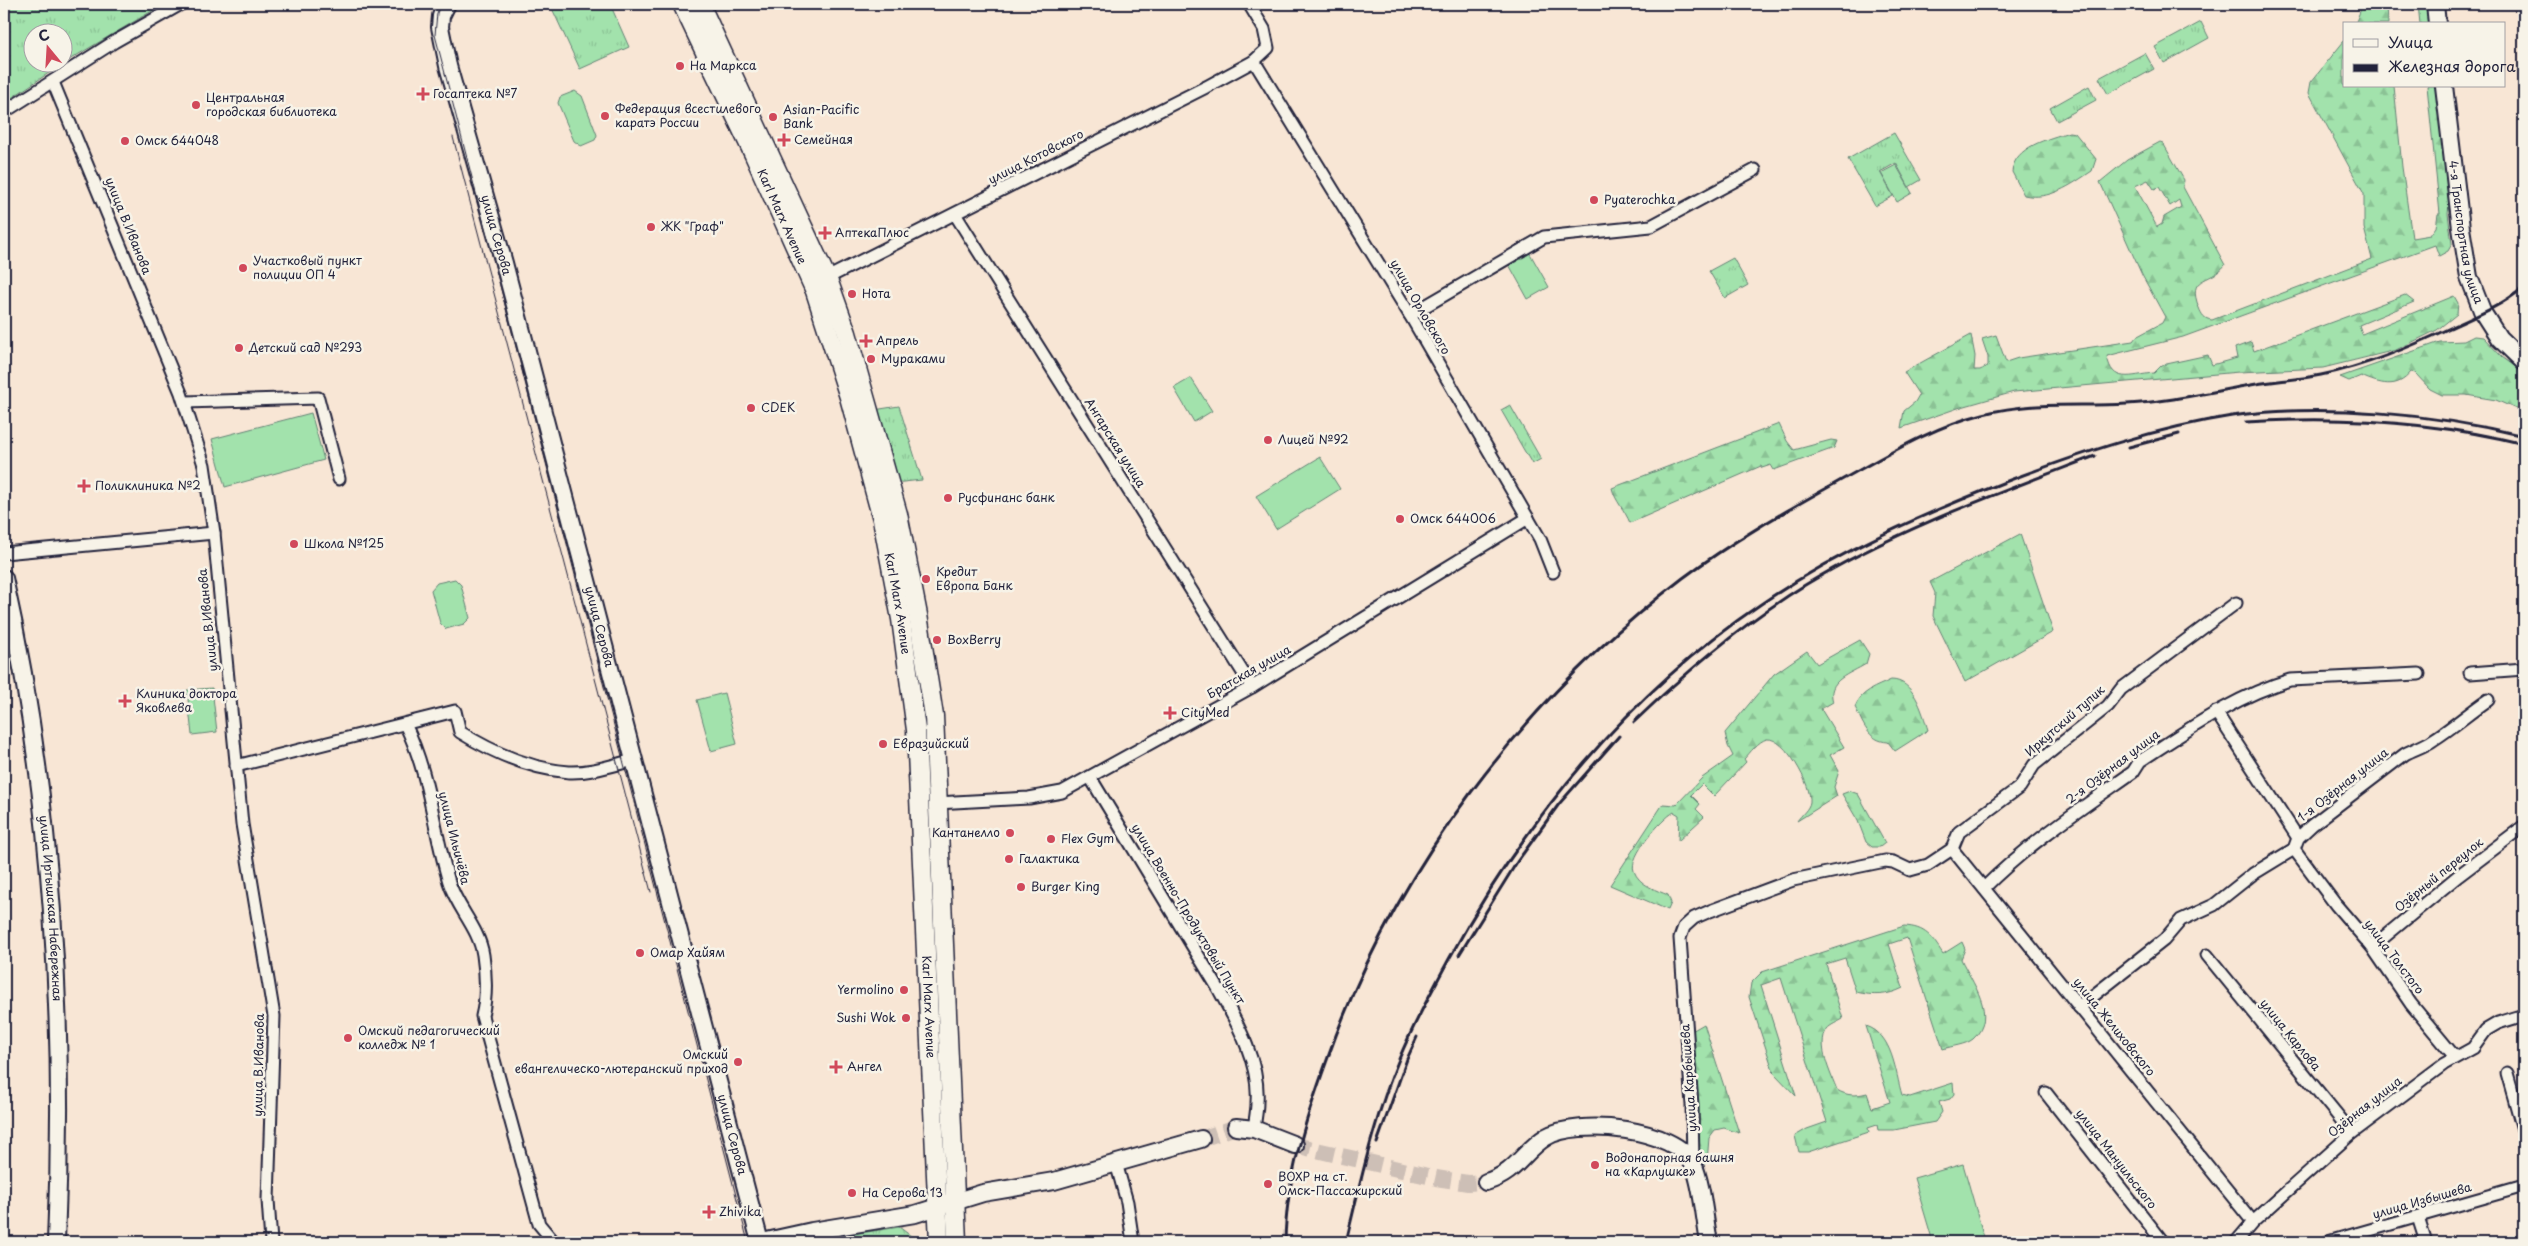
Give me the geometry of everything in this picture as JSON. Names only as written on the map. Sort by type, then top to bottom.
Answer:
[{"type":"main road","name":"Karl Marx Avenue","points":[[682,4],[754,155],[847,333],[898,514],[918,615],[934,716],[936,803],[957,1242]]},
{"type":"main road","name":"Karl Marx Avenue","points":[[700,4],[820,281],[846,388],[872,477],[910,674],[919,772],[939,1242]]},
{"type":"main road","points":[[2435,4],[2437,22]]},
{"type":"main road","name":"улица Серова","points":[[441,7],[440,33],[448,66],[504,263],[761,1242]]},
{"type":"main road","name":"4-я Транспортная улица","points":[[2444,88],[2461,228],[2469,277],[2483,313],[2498,338],[2524,361]]},
{"type":"main road","name":"улица Иртышская Набережная","points":[[4,578],[26,687],[50,894],[59,1062],[56,1242]]},
{"type":"main road","points":[[1236,1128],[1254,1129],[1295,1145]]},
{"type":"main road","points":[[1486,1182],[1502,1178],[1546,1137],[1561,1131],[1586,1128],[1665,1139],[1682,1149],[1693,1164]]},
{"type":"main road","points":[[761,1242],[812,1231],[915,1214],[983,1193],[1054,1181],[1201,1139]]},
{"type":"main road","name":"улица Карбышева","points":[[1693,1164],[1709,1242]]},
{"type":"street","points":[[4,112],[181,4]]},
{"type":"street","name":"улица Котовского","points":[[820,281],[1254,61],[1268,48],[1264,29],[1249,4]]},
{"type":"street","name":"улица Орловского","points":[[1254,61],[1410,315],[1540,539],[1553,572]]},
{"type":"street","name":"улица В.Иванова","points":[[52,82],[185,402],[204,465],[214,534],[242,824],[274,1016],[268,1200],[271,1242]]},
{"type":"street","points":[[1410,315],[1544,237],[1651,226],[1755,170]]},
{"type":"street","name":"Ангарская улица","points":[[955,214],[1252,687]]},
{"type":"street","points":[[185,402],[318,398],[339,479]]},
{"type":"street","name":"Братская улица","points":[[936,803],[1050,796],[1062,792],[1252,687],[1528,518]]},
{"type":"street","points":[[4,553],[214,534]]},
{"type":"street","name":"Иркутский тупик","points":[[1694,918],[1793,880],[1885,861],[1893,862],[1910,870],[1928,865],[1952,849],[1959,832],[2020,787],[2034,765],[2108,706],[2121,689],[2236,603]]},
{"type":"street","points":[[2470,672],[2524,669]]},
{"type":"street","name":"2-я Озёрная улица","points":[[1984,888],[2006,866],[2061,823],[2133,772],[2140,761],[2216,712],[2273,685],[2290,680],[2419,674]]},
{"type":"street","name":"1-я Озёрная улица","points":[[2294,849],[2298,838],[2312,825],[2405,754],[2419,746],[2432,742],[2453,724],[2488,700]]},
{"type":"street","points":[[236,766],[455,711],[460,732],[487,749],[525,763],[569,772],[588,771],[634,760]]},
{"type":"street","points":[[2216,712],[2298,838]]},
{"type":"street","name":"улица Ильичёва","points":[[405,724],[422,763],[449,883],[460,909],[477,934],[483,954],[486,998],[482,1016],[539,1224],[554,1242]]},
{"type":"street","name":"улица Военно-Продуктовый Пункт","points":[[1090,777],[1218,988],[1234,1019],[1246,1046],[1256,1083],[1258,1101],[1254,1129]]},
{"type":"street","name":"Озёрный переулок","points":[[2372,947],[2458,876],[2524,826]]},
{"type":"street","name":"улица Желиховского","points":[[1952,849],[2254,1222]]},
{"type":"street","points":[[2079,1007],[2164,940],[2181,920],[2214,905],[2253,874],[2294,849]]},
{"type":"street","name":"улица Толстого","points":[[2294,849],[2336,905],[2372,947],[2411,1004],[2455,1057]]},
{"type":"street","name":"улица Карбышева","points":[[1693,1164],[1692,1106],[1680,938],[1684,927],[1694,918]]},
{"type":"street","name":"улица Карлова","points":[[2207,955],[2352,1133]]},
{"type":"street","name":"Озёрная улица","points":[[2236,1242],[2254,1222],[2352,1133],[2455,1057],[2473,1048],[2478,1038],[2486,1030],[2498,1023],[2524,1016]]},
{"type":"street","points":[[2507,1073],[2524,1133]]},
{"type":"street","name":"улица Мануильского","points":[[2046,1093],[2163,1242]]},
{"type":"street","points":[[1116,1163],[1127,1202],[1133,1242]]},
{"type":"street","name":"улица Избышева","points":[[2328,1242],[2524,1186]]},
{"type":"street","points":[[2418,1216],[2426,1242]]},
{"type":"green space","points":[[4,4],[164,4],[72,58],[72,22],[22,22],[22,72],[50,72],[4,103]]},
{"type":"green space","points":[[550,4],[610,4],[629,47],[580,69]]},
{"type":"green space","points":[[2363,4],[2387,4],[2388,22],[2356,22]]},
{"type":"green space","points":[[2418,4],[2430,4],[2432,22],[2420,22]]},
{"type":"green space","points":[[2201,22],[2209,38],[2164,63],[2155,47]]},
{"type":"green space","points":[[2343,42],[2343,88],[2394,88],[2402,167],[2412,238],[2430,235],[2436,227],[2438,214],[2440,214],[2427,88],[2440,88],[2450,193],[2448,214],[2452,244],[2448,251],[2439,256],[2435,245],[2183,337],[2107,356],[2113,371],[2118,375],[2124,376],[2154,373],[2162,365],[2208,355],[2212,365],[2237,358],[2235,348],[2251,342],[2254,351],[2405,295],[2414,302],[2359,325],[2362,334],[2454,296],[2458,303],[2457,314],[2437,330],[2396,350],[2323,368],[2239,372],[2014,392],[1958,408],[1901,428],[1904,411],[1915,402],[1919,395],[1904,372],[1971,335],[1975,356],[1974,370],[1980,370],[1988,366],[1988,357],[1982,339],[1996,335],[2006,362],[2018,358],[2133,341],[2136,337],[2162,323],[2165,317],[2142,275],[2100,182],[2127,160],[2160,142],[2163,143],[2184,180],[2183,187],[2225,265],[2202,281],[2195,290],[2199,308],[2205,318],[2212,320],[2372,259],[2364,228],[2364,194],[2309,93],[2311,82]],"holes":[[[2148,180],[2154,189],[2159,187],[2170,206],[2179,200],[2181,207],[2164,217],[2162,224],[2157,227],[2135,186]]]},
{"type":"green space","points":[[2145,53],[2154,69],[2108,94],[2099,78]]},
{"type":"green space","points":[[2089,86],[2096,100],[2057,121],[2050,108]]},
{"type":"green space","points":[[575,91],[582,96],[597,135],[595,140],[581,146],[574,141],[558,103],[560,97]]},
{"type":"green space","points":[[2069,132],[2075,133],[2096,159],[2092,171],[2051,194],[2042,196],[2024,195],[2012,172],[2014,163],[2019,156],[2034,145]]},
{"type":"green space","points":[[1894,133],[1921,180],[1909,187],[1896,163],[1880,172],[1893,196],[1875,206],[1848,159]]},
{"type":"green space","points":[[1896,165],[1912,193],[1897,202],[1881,173]]},
{"type":"green space","points":[[1528,250],[1549,287],[1528,299],[1507,261]]},
{"type":"green space","points":[[1733,258],[1748,285],[1725,298],[1709,271]]},
{"type":"green space","points":[[2474,336],[2483,337],[2502,357],[2524,373],[2524,406],[2516,409],[2496,400],[2466,395],[2442,395],[2430,389],[2415,373],[2411,372],[2406,378],[2388,384],[2361,376],[2349,381],[2340,377],[2440,342],[2464,341]]},
{"type":"green space","points":[[1191,378],[1212,411],[1194,422],[1174,388]]},
{"type":"green space","points":[[1510,405],[1541,459],[1532,464],[1501,410]]},
{"type":"green space","points":[[899,406],[922,480],[894,483],[874,410]]},
{"type":"green space","points":[[311,413],[324,460],[225,487],[212,439]]},
{"type":"green space","points":[[1779,424],[1787,441],[1794,450],[1831,440],[1837,441],[1834,448],[1774,470],[1771,465],[1762,468],[1761,466],[1630,523],[1613,493],[1612,488]]},
{"type":"green space","points":[[1320,457],[1340,489],[1276,529],[1256,496]]},
{"type":"green space","points":[[2020,534],[2053,632],[1965,682],[1933,616],[1935,593],[1930,582]]},
{"type":"green space","points":[[455,579],[461,585],[470,618],[464,624],[446,629],[440,623],[431,590],[437,583]]},
{"type":"green space","points":[[1860,640],[1869,654],[1866,664],[1836,683],[1832,694],[1833,702],[1821,709],[1844,747],[1830,755],[1839,771],[1834,787],[1837,796],[1797,821],[1807,810],[1810,802],[1807,785],[1796,764],[1782,746],[1774,740],[1764,740],[1744,759],[1746,762],[1714,796],[1702,784],[1691,795],[1700,804],[1696,809],[1704,817],[1678,841],[1679,815],[1674,812],[1654,830],[1636,856],[1634,871],[1636,876],[1653,889],[1668,895],[1671,903],[1668,910],[1610,885],[1663,804],[1676,805],[1702,778],[1733,756],[1725,733],[1774,674],[1807,651],[1817,664]]},
{"type":"green space","points":[[1891,680],[1899,681],[1911,691],[1920,706],[1928,730],[1895,751],[1888,742],[1881,741],[1871,735],[1855,707],[1865,693]]},
{"type":"green space","points":[[212,688],[217,732],[192,735],[187,690]]},
{"type":"green space","points":[[724,693],[737,744],[711,751],[697,700]]},
{"type":"green space","points":[[1850,791],[1858,794],[1885,843],[1880,847],[1872,847],[1866,842],[1858,821],[1842,794]]},
{"type":"green space","points":[[1904,926],[1918,928],[1928,934],[1943,954],[1962,942],[1965,949],[1961,959],[1976,988],[1983,1009],[1984,1020],[1980,1030],[1970,1041],[1943,1049],[1907,938],[1889,944],[1903,988],[1891,993],[1874,995],[1856,992],[1845,958],[1826,964],[1843,1019],[1828,1028],[1824,1036],[1824,1051],[1828,1068],[1837,1090],[1852,1095],[1867,1093],[1872,1108],[1890,1102],[1866,1026],[1875,1030],[1887,1045],[1895,1065],[1902,1095],[1910,1097],[1953,1083],[1954,1094],[1950,1099],[1939,1102],[1942,1112],[1935,1122],[1894,1130],[1878,1130],[1877,1125],[1868,1128],[1869,1132],[1808,1152],[1799,1152],[1795,1136],[1807,1129],[1827,1122],[1781,978],[1761,985],[1796,1096],[1774,1073],[1749,997],[1751,983],[1762,972]]},
{"type":"green space","points":[[1704,1024],[1739,1133],[1724,1128],[1715,1130],[1709,1138],[1707,1162],[1702,1167],[1698,1166],[1690,1032]]},
{"type":"green space","points":[[1963,1164],[1985,1241],[1933,1242],[1914,1178]]},
{"type":"green space","points":[[899,1227],[915,1239],[915,1242],[803,1242]]},
{"type":"tunnel","points":[[1201,1139],[1236,1127]]},
{"type":"tunnel","points":[[1295,1145],[1436,1178],[1468,1183],[1486,1182]]},
{"type":"tram line","points":[[441,4],[437,13],[435,35],[748,1242]]},
{"type":"tram line","points":[[453,137],[651,892]]},
{"type":"railway","points":[[1285,1242],[1289,1196],[1298,1150],[1327,1060],[1355,990],[1388,922],[1427,856],[1470,794],[1518,734],[1570,678],[1625,626],[1683,578],[1739,540],[1816,494],[1907,444],[1964,420],[1983,414],[2020,407],[2108,405],[2157,401],[2255,384],[2312,377],[2338,371],[2387,356],[2403,349],[2488,310],[2524,287]]},
{"type":"railway","points":[[1346,1242],[1375,1126],[1404,1046],[1449,959],[1511,857],[1546,809],[1624,719],[1667,677],[1713,639],[1761,604],[1851,550],[1946,506],[2064,460],[2119,442],[2175,427],[2232,416],[2267,412],[2341,411],[2379,413],[2454,422],[2524,436]]},
{"type":"railway","points":[[2246,422],[2281,420],[2386,422],[2456,430],[2524,444]]},
{"type":"railway","points":[[2129,447],[2179,434]]},
{"type":"railway","points":[[1634,722],[1674,685],[1737,632],[1782,600],[1839,565],[1947,514],[2095,456]]},
{"type":"railway","points":[[1459,955],[1517,862],[1559,804],[1619,736]]},
{"type":"railway","points":[[1377,1143],[1407,1059],[1417,1037]]},
{"type":"place","name":"На Маркса","points":[[680,66]]},
{"type":"place","name":"Госаптека №7","points":[[423,94]]},
{"type":"place","name":"Центральная городская библиотека","points":[[196,105]]},
{"type":"place","name":"Федерация всестилевого каратэ России","points":[[605,116]]},
{"type":"place","name":"Asian-Pacific Bank","points":[[773,117]]},
{"type":"place","name":"Семейная","points":[[784,140]]},
{"type":"place","name":"Омск 644048","points":[[125,141]]},
{"type":"place","name":"Pyaterochka","points":[[1594,200]]},
{"type":"place","name":"ЖК \"Граф\"","points":[[651,227]]},
{"type":"place","name":"АптекаПлюс","points":[[825,233]]},
{"type":"place","name":"Участковый пункт полиции ОП 4","points":[[243,268]]},
{"type":"place","name":"Нота","points":[[852,294]]},
{"type":"place","name":"Апрель","points":[[866,341]]},
{"type":"place","name":"Детский сад №293","points":[[239,348]]},
{"type":"place","name":"Мураками","points":[[871,359]]},
{"type":"place","name":"CDEK","points":[[751,408]]},
{"type":"place","name":"Лицей №92","points":[[1268,440]]},
{"type":"place","name":"Поликлиника №2","points":[[84,486]]},
{"type":"place","name":"Русфинанс банк","points":[[948,498]]},
{"type":"place","name":"Омск 644006","points":[[1400,519]]},
{"type":"place","name":"Школа №125","points":[[294,544]]},
{"type":"place","name":"Кредит Европа Банк","points":[[926,579]]},
{"type":"place","name":"BoxBerry","points":[[937,640]]},
{"type":"place","name":"Клиника доктора Яковлева","points":[[125,701]]},
{"type":"place","name":"CityMed","points":[[1170,713]]},
{"type":"place","name":"Евразийский","points":[[883,744]]},
{"type":"place","name":"Кантанелло","points":[[1010,833]]},
{"type":"place","name":"Flex Gym","points":[[1051,839]]},
{"type":"place","name":"Галактика","points":[[1009,859]]},
{"type":"place","name":"Burger King","points":[[1021,887]]},
{"type":"place","name":"Омар Хайям","points":[[640,953]]},
{"type":"place","name":"Yermolino","points":[[904,990]]},
{"type":"place","name":"Sushi Wok","points":[[906,1018]]},
{"type":"place","name":"Омский педагогический колледж № 1","points":[[348,1038]]},
{"type":"place","name":"Омский евангелическо-лютеранский приход","points":[[738,1062]]},
{"type":"place","name":"Ангел","points":[[836,1067]]},
{"type":"place","name":"Водонапорная башня на «Карлушке»","points":[[1595,1165]]},
{"type":"place","name":"ВОХР на ст. Омск-Пассажирский","points":[[1268,1184]]},
{"type":"place","name":"На Серова 13","points":[[852,1193]]},
{"type":"place","name":"Zhivika","points":[[709,1212]]}]
